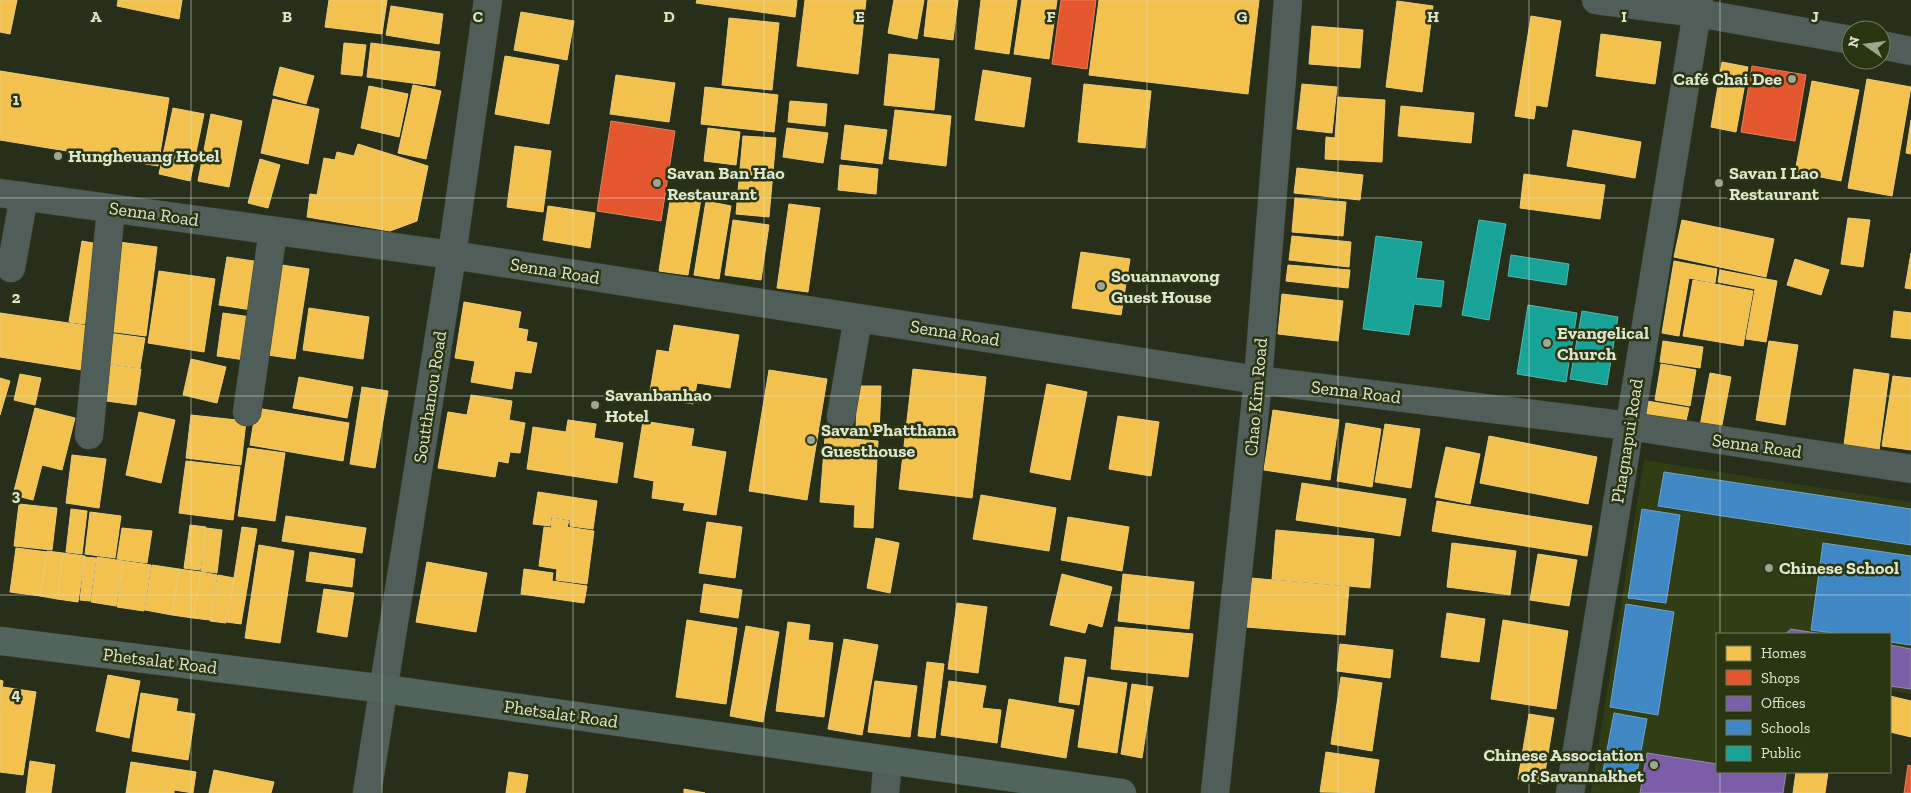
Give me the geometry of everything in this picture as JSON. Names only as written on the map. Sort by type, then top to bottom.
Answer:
[{"type":"main road","name":"Phetsalat Road","points":[[0,641],[384,689],[1122,793]]},
{"type":"street","name":"Soutthanou Road","points":[[367,793],[452,255],[488,0]]},
{"type":"street","name":"Chao Kim Road","points":[[1215,793],[1258,380],[1288,0]]},
{"type":"street","points":[[1596,0],[1698,6],[1841,38]]},
{"type":"street","name":"Phagnapui Road","points":[[1570,793],[1698,6]]},
{"type":"street","points":[[1891,47],[1911,51]]},
{"type":"street","name":"Senna Road","points":[[12,195],[452,255],[1258,380],[1629,426],[1911,468]]},
{"type":"street","points":[[11,268],[12,195]]},
{"type":"street","points":[[90,435],[112,209]]},
{"type":"street","points":[[247,412],[273,231]]},
{"type":"street","points":[[841,417],[858,318]]},
{"type":"street","points":[[885,793],[888,760]]},
{"type":"shaded area","name":"Chinese School","points":[[1644,460],[1911,502],[1911,694],[1891,690],[1891,633],[1716,633],[1716,773],[1788,773],[1784,793],[1591,793]]},
{"type":"building: Homes","points":[[0,0],[17,0],[10,34],[0,32]]},
{"type":"building: Homes","points":[[118,0],[182,0],[179,19],[117,6]]},
{"type":"building: Homes","points":[[329,0],[387,0],[382,34],[325,27]]},
{"type":"building: Homes","points":[[697,0],[797,0],[795,17],[696,3]]},
{"type":"building: Homes","points":[[805,0],[866,0],[858,74],[797,66]]},
{"type":"building: Homes","points":[[894,0],[924,0],[917,39],[888,33]]},
{"type":"building: Homes","points":[[928,0],[958,0],[953,40],[924,36]]},
{"type":"building: Homes","points":[[981,0],[1017,0],[1009,54],[975,49]]},
{"type":"building: Homes","points":[[1022,0],[1057,0],[1049,59],[1014,54]]},
{"type":"building: Homes","points":[[1099,0],[1259,0],[1248,94],[1089,75]]},
{"type":"building: Homes","points":[[1397,1],[1433,6],[1422,92],[1386,87]]},
{"type":"building: Homes","points":[[391,6],[443,14],[439,44],[386,35]]},
{"type":"building: Homes","points":[[521,12],[574,21],[567,60],[514,50]]},
{"type":"building: Homes","points":[[1531,16],[1561,21],[1547,107],[1536,105],[1534,119],[1515,116]]},
{"type":"building: Homes","points":[[729,18],[779,23],[772,90],[722,85]]},
{"type":"building: Homes","points":[[1312,26],[1363,30],[1360,68],[1309,64]]},
{"type":"building: Homes","points":[[1601,34],[1661,42],[1655,84],[1596,76]]},
{"type":"building: Homes","points":[[344,43],[366,45],[362,76],[341,74]]},
{"type":"building: Homes","points":[[371,43],[440,52],[435,86],[367,77]]},
{"type":"building: Homes","points":[[889,54],[939,59],[934,110],[884,105]]},
{"type":"building: Homes","points":[[505,56],[559,65],[549,124],[495,114]]},
{"type":"building: Homes","points":[[1722,62],[1748,67],[1736,132],[1711,127]]},
{"type":"building: Homes","points":[[280,67],[314,76],[306,104],[273,95]]},
{"type":"building: Homes","points":[[983,70],[1031,78],[1024,127],[975,120]]},
{"type":"building: Homes","points":[[0,71],[169,98],[158,166],[0,140]]},
{"type":"building: Homes","points":[[616,75],[675,83],[669,122],[610,114]]},
{"type":"building: Homes","points":[[1867,79],[1911,87],[1892,196],[1848,188]]},
{"type":"building: Homes","points":[[1812,81],[1859,90],[1841,181],[1795,172]]},
{"type":"building: Homes","points":[[1084,84],[1151,91],[1145,148],[1078,142]]},
{"type":"building: Homes","points":[[1302,84],[1337,87],[1332,133],[1297,129]]},
{"type":"building: Homes","points":[[413,85],[441,91],[426,159],[398,153]]},
{"type":"building: Homes","points":[[369,86],[408,94],[399,137],[361,128]]},
{"type":"building: Homes","points":[[705,87],[778,95],[774,132],[701,124]]},
{"type":"building: Homes","points":[[1338,97],[1385,100],[1382,162],[1325,159],[1326,137],[1335,138]]},
{"type":"building: Homes","points":[[273,99],[319,109],[308,164],[261,153]]},
{"type":"building: Homes","points":[[790,101],[827,104],[825,126],[788,122]]},
{"type":"building: Homes","points":[[1401,106],[1474,113],[1471,143],[1398,136]]},
{"type":"building: Homes","points":[[173,108],[204,114],[190,181],[159,174]]},
{"type":"building: Homes","points":[[895,110],[951,116],[946,166],[889,159]]},
{"type":"building: Homes","points":[[211,114],[242,121],[229,187],[198,181]]},
{"type":"building: Homes","points":[[1911,120],[1911,154],[1906,153]]},
{"type":"building: Homes","points":[[845,125],[887,130],[882,164],[841,159]]},
{"type":"building: Homes","points":[[708,128],[740,132],[736,165],[704,161]]},
{"type":"building: Homes","points":[[787,128],[828,133],[823,163],[783,157]]},
{"type":"building: Homes","points":[[1573,130],[1641,142],[1635,178],[1567,166]]},
{"type":"building: Homes","points":[[743,136],[776,138],[769,217],[736,214]]},
{"type":"building: Homes","points":[[358,144],[428,166],[417,221],[390,231],[307,217],[310,194],[317,195],[324,158],[335,160],[337,152],[354,156]]},
{"type":"building: Homes","points":[[515,146],[551,151],[543,212],[507,207]]},
{"type":"building: Homes","points":[[260,159],[280,165],[268,208],[248,203]]},
{"type":"building: Homes","points":[[840,165],[878,169],[876,194],[838,190]]},
{"type":"building: Homes","points":[[1297,168],[1363,175],[1360,200],[1294,193]]},
{"type":"building: Homes","points":[[1524,174],[1605,185],[1600,219],[1520,208]]},
{"type":"building: Homes","points":[[671,195],[701,199],[688,275],[659,271]]},
{"type":"building: Homes","points":[[1295,198],[1346,202],[1343,236],[1292,232]]},
{"type":"building: Homes","points":[[706,201],[731,206],[719,279],[694,275]]},
{"type":"building: Homes","points":[[789,204],[820,208],[808,292],[777,288]]},
{"type":"building: Homes","points":[[548,206],[595,213],[590,248],[543,240]]},
{"type":"building: Homes","points":[[1848,218],[1870,220],[1863,267],[1841,264]]},
{"type":"building: Homes","points":[[733,220],[769,225],[761,280],[725,275]]},
{"type":"building: Homes","points":[[1682,220],[1774,239],[1766,277],[1674,257]]},
{"type":"building: Homes","points":[[1292,236],[1351,242],[1349,267],[1289,260]]},
{"type":"building: Homes","points":[[82,241],[98,244],[85,324],[69,322]]},
{"type":"building: Homes","points":[[119,242],[157,247],[146,336],[107,331]]},
{"type":"building: Homes","points":[[1081,252],[1130,259],[1121,315],[1072,308]]},
{"type":"building: Homes","points":[[1911,253],[1911,289],[1905,288]]},
{"type":"building: Homes","points":[[227,257],[260,262],[252,310],[219,305]]},
{"type":"building: Homes","points":[[1795,259],[1829,270],[1821,295],[1787,285]]},
{"type":"building: Homes","points":[[1674,261],[1717,269],[1715,283],[1689,278],[1679,336],[1662,333]]},
{"type":"building: Homes","points":[[275,264],[309,269],[295,359],[261,354]]},
{"type":"building: Homes","points":[[1288,265],[1350,270],[1348,288],[1286,281]]},
{"type":"building: Homes","points":[[1720,270],[1777,281],[1766,342],[1746,339],[1755,289],[1718,282]]},
{"type":"building: Homes","points":[[159,271],[215,279],[204,352],[148,343]]},
{"type":"building: Homes","points":[[1693,280],[1753,291],[1743,346],[1683,336]]},
{"type":"building: Homes","points":[[1282,294],[1343,301],[1338,341],[1278,334]]},
{"type":"building: Homes","points":[[464,302],[521,312],[518,328],[528,330],[526,341],[537,343],[531,373],[515,371],[512,389],[471,382],[475,361],[455,358]]},
{"type":"building: Homes","points":[[309,308],[369,317],[363,359],[303,350]]},
{"type":"building: Homes","points":[[1894,311],[1911,313],[1911,339],[1891,337]]},
{"type":"building: Homes","points":[[0,313],[89,326],[82,370],[0,357]]},
{"type":"building: Homes","points":[[223,313],[251,317],[245,360],[217,356]]},
{"type":"building: Homes","points":[[674,325],[739,335],[730,388],[697,383],[693,404],[649,397],[657,350],[669,352]]},
{"type":"building: Homes","points":[[108,333],[145,338],[140,368],[104,363]]},
{"type":"building: Homes","points":[[1663,341],[1703,347],[1700,368],[1660,362]]},
{"type":"building: Homes","points":[[1769,341],[1798,345],[1785,425],[1756,420]]},
{"type":"building: Homes","points":[[191,359],[226,367],[217,403],[183,395]]},
{"type":"building: Homes","points":[[104,364],[141,369],[136,405],[99,400]]},
{"type":"building: Homes","points":[[1661,364],[1696,370],[1690,406],[1655,400]]},
{"type":"building: Homes","points":[[913,369],[986,377],[972,498],[899,489]]},
{"type":"building: Homes","points":[[1854,369],[1889,374],[1879,450],[1844,445]]},
{"type":"building: Homes","points":[[769,370],[827,379],[807,500],[749,491]]},
{"type":"building: Homes","points":[[1710,373],[1731,377],[1721,430],[1700,426]]},
{"type":"building: Homes","points":[[20,374],[41,378],[35,405],[14,400]]},
{"type":"building: Homes","points":[[1893,376],[1911,378],[1911,450],[1882,446]]},
{"type":"building: Homes","points":[[299,377],[353,387],[347,418],[293,408]]},
{"type":"building: Homes","points":[[0,378],[10,381],[0,415]]},
{"type":"building: Homes","points":[[1047,384],[1087,392],[1070,480],[1030,472]]},
{"type":"building: Homes","points":[[857,386],[881,386],[879,434],[856,434]]},
{"type":"building: Homes","points":[[362,387],[388,391],[375,468],[350,464]]},
{"type":"building: Homes","points":[[471,395],[512,401],[509,420],[525,423],[520,453],[510,452],[508,463],[498,461],[495,477],[438,468],[448,412],[467,415]]},
{"type":"building: Homes","points":[[1647,401],[1689,408],[1685,425],[1644,418]]},
{"type":"building: Homes","points":[[35,408],[75,418],[62,470],[42,465],[33,500],[13,495]]},
{"type":"building: Homes","points":[[256,408],[349,423],[343,461],[250,445]]},
{"type":"building: Homes","points":[[1273,410],[1339,420],[1330,480],[1264,470]]},
{"type":"building: Homes","points":[[139,412],[175,420],[161,483],[126,475]]},
{"type":"building: Homes","points":[[191,415],[246,421],[241,465],[186,458]]},
{"type":"building: Homes","points":[[1118,416],[1159,422],[1151,476],[1109,469]]},
{"type":"building: Homes","points":[[568,420],[596,424],[594,438],[623,443],[617,483],[527,469],[533,427],[566,432]]},
{"type":"building: Homes","points":[[643,421],[694,429],[691,446],[726,452],[716,515],[683,510],[685,503],[652,498],[654,481],[634,477]]},
{"type":"building: Homes","points":[[1346,423],[1381,429],[1372,487],[1337,481]]},
{"type":"building: Homes","points":[[1385,424],[1420,429],[1411,488],[1375,482]]},
{"type":"building: Homes","points":[[1489,436],[1597,457],[1588,504],[1480,483]]},
{"type":"building: Homes","points":[[825,437],[878,441],[873,528],[854,527],[855,505],[820,502]]},
{"type":"building: Homes","points":[[1446,447],[1480,454],[1470,504],[1435,497]]},
{"type":"building: Homes","points":[[248,448],[285,453],[275,521],[238,516]]},
{"type":"building: Homes","points":[[72,455],[106,459],[99,508],[66,503]]},
{"type":"building: Homes","points":[[186,461],[240,467],[233,520],[179,513]]},
{"type":"building: Homes","points":[[1302,483],[1406,499],[1400,536],[1296,520]]},
{"type":"building: Homes","points":[[538,492],[597,501],[593,529],[570,526],[570,520],[551,517],[550,526],[533,524]]},
{"type":"building: Homes","points":[[981,495],[1056,508],[1049,551],[973,539]]},
{"type":"building: Homes","points":[[1437,501],[1592,526],[1587,556],[1432,531]]},
{"type":"building: Homes","points":[[19,504],[57,508],[52,550],[14,546]]},
{"type":"building: Homes","points":[[71,509],[87,511],[82,554],[66,552]]},
{"type":"building: Homes","points":[[90,512],[121,516],[115,558],[85,554]]},
{"type":"building: Homes","points":[[286,516],[366,528],[362,553],[282,541]]},
{"type":"building: Homes","points":[[1068,517],[1129,527],[1122,571],[1061,560]]},
{"type":"building: Homes","points":[[552,518],[569,521],[567,527],[594,531],[587,584],[556,580],[557,569],[539,566],[544,527],[551,528]]},
{"type":"building: Homes","points":[[707,522],[742,527],[735,578],[699,573]]},
{"type":"building: Homes","points":[[190,525],[206,527],[200,570],[184,568]]},
{"type":"building: Homes","points":[[242,527],[257,529],[241,624],[227,622]]},
{"type":"building: Homes","points":[[122,528],[152,531],[147,563],[117,559]]},
{"type":"building: Homes","points":[[206,528],[222,530],[217,573],[201,571]]},
{"type":"building: Homes","points":[[1276,530],[1374,539],[1370,588],[1272,579]]},
{"type":"building: Homes","points":[[876,538],[899,543],[890,593],[867,588]]},
{"type":"building: Homes","points":[[1452,543],[1516,551],[1510,595],[1447,587]]},
{"type":"building: Homes","points":[[259,545],[294,551],[280,643],[245,638]]},
{"type":"building: Homes","points":[[16,548],[47,552],[40,596],[10,592]]},
{"type":"building: Homes","points":[[47,551],[63,553],[57,599],[40,596]]},
{"type":"building: Homes","points":[[310,552],[355,559],[352,587],[306,581]]},
{"type":"building: Homes","points":[[63,553],[85,556],[78,602],[57,599]]},
{"type":"building: Homes","points":[[1538,554],[1577,560],[1569,606],[1530,600]]},
{"type":"building: Homes","points":[[85,557],[96,558],[90,601],[80,600]]},
{"type":"building: Homes","points":[[97,557],[123,561],[116,606],[91,602]]},
{"type":"building: Homes","points":[[123,561],[151,565],[144,611],[117,607]]},
{"type":"building: Homes","points":[[427,562],[487,573],[476,632],[416,622]]},
{"type":"building: Homes","points":[[152,565],[179,569],[172,615],[145,610]]},
{"type":"building: Homes","points":[[179,569],[201,572],[193,618],[172,615]]},
{"type":"building: Homes","points":[[524,569],[553,573],[552,581],[587,586],[584,603],[521,594]]},
{"type":"building: Homes","points":[[201,572],[217,575],[210,620],[193,618]]},
{"type":"building: Homes","points":[[1062,574],[1112,587],[1102,627],[1088,623],[1085,633],[1050,625]]},
{"type":"building: Homes","points":[[1123,574],[1194,582],[1189,629],[1118,621]]},
{"type":"building: Homes","points":[[218,575],[234,578],[226,623],[210,621]]},
{"type":"building: Homes","points":[[1251,578],[1349,587],[1345,635],[1246,627]]},
{"type":"building: Homes","points":[[704,584],[742,590],[738,618],[700,612]]},
{"type":"building: Homes","points":[[324,589],[354,593],[347,637],[317,632]]},
{"type":"building: Homes","points":[[957,603],[987,607],[978,673],[948,669]]},
{"type":"building: Homes","points":[[1447,613],[1485,619],[1479,662],[1441,657]]},
{"type":"building: Homes","points":[[687,620],[737,628],[726,704],[676,697]]},
{"type":"building: Homes","points":[[1503,620],[1568,631],[1556,709],[1491,699]]},
{"type":"building: Homes","points":[[788,622],[810,625],[808,640],[833,643],[824,717],[776,711]]},
{"type":"building: Homes","points":[[746,626],[779,632],[763,722],[730,716]]},
{"type":"building: Homes","points":[[1115,627],[1193,634],[1188,677],[1111,669]]},
{"type":"building: Homes","points":[[844,639],[878,645],[862,735],[828,729]]},
{"type":"building: Homes","points":[[1340,644],[1393,650],[1390,678],[1337,671]]},
{"type":"building: Homes","points":[[1065,657],[1086,660],[1079,705],[1059,702]]},
{"type":"building: Homes","points":[[927,662],[944,664],[935,738],[918,736]]},
{"type":"building: Homes","points":[[108,675],[140,681],[129,738],[96,731]]},
{"type":"building: Homes","points":[[1088,677],[1127,683],[1117,753],[1078,747]]},
{"type":"building: Homes","points":[[1341,677],[1382,683],[1372,751],[1331,744]]},
{"type":"building: Homes","points":[[0,680],[3,681],[0,704]]},
{"type":"building: Homes","points":[[875,681],[917,686],[910,737],[868,732]]},
{"type":"building: Homes","points":[[949,681],[986,686],[982,708],[1001,710],[997,743],[941,735]]},
{"type":"building: Homes","points":[[1132,684],[1153,687],[1142,758],[1121,754]]},
{"type":"building: Homes","points":[[3,687],[36,692],[23,775],[0,772],[0,709]]},
{"type":"building: Homes","points":[[141,693],[178,699],[176,711],[195,714],[188,760],[132,751]]},
{"type":"building: Homes","points":[[1891,696],[1911,701],[1911,737],[1891,732]]},
{"type":"building: Homes","points":[[1009,699],[1074,710],[1066,758],[1001,747]]},
{"type":"building: Homes","points":[[1529,714],[1554,718],[1543,784],[1518,779]]},
{"type":"building: Homes","points":[[1326,752],[1379,760],[1374,793],[1320,792]]},
{"type":"building: Homes","points":[[30,761],[55,765],[51,793],[26,793]]},
{"type":"building: Homes","points":[[131,762],[196,772],[193,793],[174,790],[174,793],[126,793]]},
{"type":"building: Homes","points":[[214,770],[274,782],[271,793],[209,793]]},
{"type":"building: Homes","points":[[509,772],[528,775],[525,793],[506,793]]},
{"type":"building: Homes","points":[[1796,773],[1828,773],[1825,793],[1793,793]]},
{"type":"building: Homes","points":[[684,789],[705,793],[684,793]]},
{"type":"building: Shops","points":[[1061,0],[1096,0],[1087,69],[1052,64]]},
{"type":"building: Shops","points":[[1752,66],[1806,75],[1795,141],[1741,132]]},
{"type":"building: Shops","points":[[611,121],[675,131],[661,221],[597,211]]},
{"type":"building: Shops","points":[[1908,765],[1911,766],[1911,793],[1904,793]]},
{"type":"building: Offices","points":[[1791,629],[1816,633],[1786,633]]},
{"type":"building: Offices","points":[[1891,645],[1911,649],[1911,689],[1891,686]]},
{"type":"building: Offices","points":[[1647,753],[1716,764],[1716,773],[1786,773],[1783,793],[1640,793]]},
{"type":"building: Schools","points":[[1664,472],[1911,509],[1911,545],[1658,506]]},
{"type":"building: Schools","points":[[1642,509],[1680,515],[1666,603],[1628,598]]},
{"type":"building: Schools","points":[[1823,543],[1911,556],[1911,645],[1891,642],[1891,633],[1834,633],[1811,630]]},
{"type":"building: Schools","points":[[1626,604],[1674,612],[1658,715],[1610,707]]},
{"type":"building: Schools","points":[[1614,713],[1647,719],[1636,778],[1603,771]]},
{"type":"building: Public","points":[[1479,220],[1506,224],[1489,320],[1462,315]]},
{"type":"building: Public","points":[[1376,236],[1422,242],[1416,278],[1444,281],[1441,307],[1414,304],[1409,335],[1363,329]]},
{"type":"building: Public","points":[[1511,255],[1569,264],[1566,285],[1508,276]]},
{"type":"building: Public","name":"Evangelical Church","points":[[1528,305],[1577,313],[1566,382],[1517,374]]},
{"type":"building: Public","points":[[1582,311],[1618,317],[1607,385],[1570,379]]},
{"type":"place","name":"Café Chai Dee","points":[[1792,79]]},
{"type":"place","name":"Hungheuang Hotel","points":[[58,156]]},
{"type":"place","name":"Savan Ban Hao Restaurant","points":[[657,183]]},
{"type":"place","name":"Savan I Lao Restaurant","points":[[1719,183]]},
{"type":"place","name":"Souannavong Guest House","points":[[1101,286]]},
{"type":"place","name":"Evangelical Church","points":[[1547,343]]},
{"type":"place","name":"Savanbanhao Hotel","points":[[595,405]]},
{"type":"place","name":"Savan Phatthana Guesthouse","points":[[811,440]]},
{"type":"place","name":"Chinese School","points":[[1769,568]]},
{"type":"place","name":"Chinese Association of Savannakhet","points":[[1654,765]]}]
